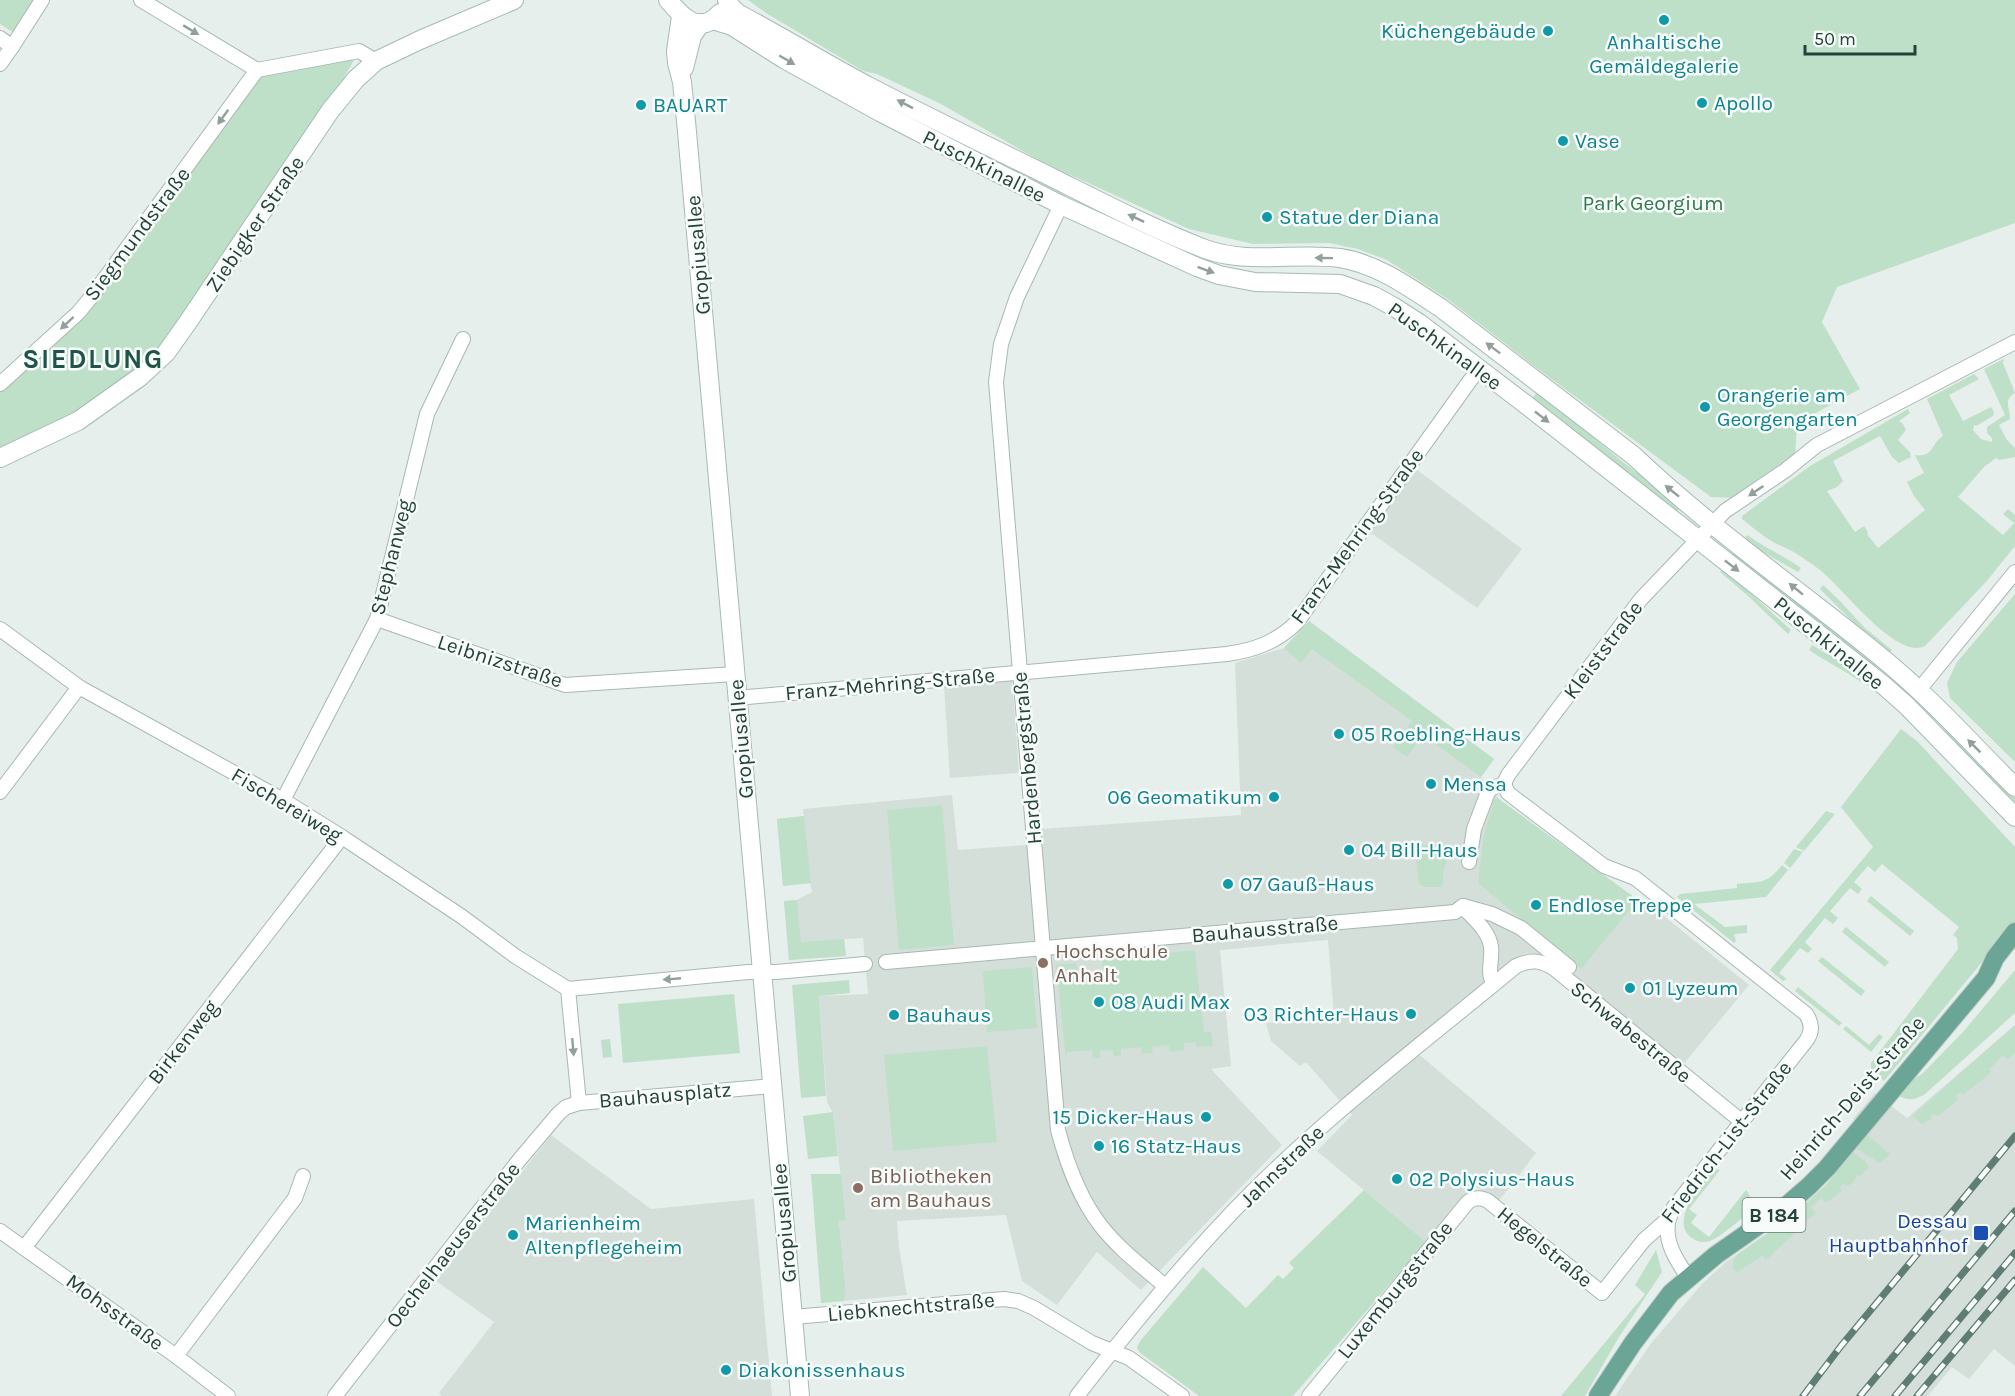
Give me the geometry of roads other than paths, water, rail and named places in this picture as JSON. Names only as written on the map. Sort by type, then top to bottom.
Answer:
[{"type":"main road","name":"Ziebigker Straße","points":[[0,458],[78,421],[140,377],[165,353],[330,111],[356,79],[376,61],[514,0]]},
{"type":"main road","points":[[668,0],[681,16]]},
{"type":"main road","name":"Puschkinallee","points":[[725,0],[739,14],[870,87],[1078,191],[1207,249],[1225,255],[1258,258],[1338,258],[1387,274],[1441,309],[1578,412],[1634,456],[1713,524],[1881,657],[2015,787]]},
{"type":"main road","name":"Gropiusallee","points":[[682,82],[691,39],[696,29],[721,11],[725,0]]},
{"type":"main road","name":"Puschkinallee","points":[[681,16],[690,21],[707,21],[732,26],[784,59],[880,112],[1061,205],[1197,267],[1219,275],[1255,282],[1340,285],[1359,290],[1394,307],[1479,368],[1881,683],[1907,706],[2015,817]]},
{"type":"main road","name":"Gropiusallee","points":[[681,16],[676,63],[682,82],[800,1396]]},
{"type":"main road","name":"Heinrich-Deist-Straße","points":[[1599,1396],[1656,1311],[1688,1277],[1798,1197],[1827,1168],[1986,978],[1995,958],[2015,932]]},
{"type":"main road","name":"Heinrich-Deist-Straße","points":[[1986,978],[1996,973],[2015,952]]},
{"type":"street","points":[[0,64],[42,0]]},
{"type":"street","points":[[141,0],[258,70],[358,51],[376,61]]},
{"type":"street","points":[[0,38],[12,47]]},
{"type":"street","name":"Siegmundstraße","points":[[0,384],[78,313],[92,296],[258,70]]},
{"type":"street","name":"Hardenbergstraße","points":[[1061,205],[1017,297],[1001,344],[996,382],[1058,1130],[1066,1160],[1076,1184],[1101,1226],[1165,1286]]},
{"type":"street","name":"Stephanweg","points":[[283,800],[376,619],[427,414],[462,339]]},
{"type":"street","name":"Kleiststraße","points":[[1469,862],[1474,829],[1488,792],[1504,784],[1508,775],[1629,614],[1725,511],[1786,470],[1817,445],[2015,342]]},
{"type":"street","name":"Franz-Mehring-Straße","points":[[737,698],[1227,654],[1243,652],[1276,640],[1297,622],[1479,368]]},
{"type":"street","points":[[1918,691],[2015,572]]},
{"type":"street","name":"Leibnizstraße","points":[[376,619],[565,685],[735,674]]},
{"type":"street","name":"Fischereiweg","points":[[0,629],[79,687],[283,800],[342,837],[461,916],[515,956],[568,989]]},
{"type":"street","points":[[0,792],[79,687]]},
{"type":"street","name":"Friedrich-List-Straße","points":[[1504,784],[1508,793],[1604,866],[1635,878],[1806,1014],[1811,1024],[1809,1038],[1674,1207],[1669,1218],[1644,1240],[1602,1293]]},
{"type":"street","name":"Birkenweg","points":[[24,1248],[342,837]]},
{"type":"street","points":[[1462,906],[1492,914],[1521,928],[1569,967]]},
{"type":"street","points":[[1462,906],[1485,931],[1491,946],[1490,978],[1494,984]]},
{"type":"street","name":"Bauhausstraße","points":[[886,962],[1455,912],[1462,906]]},
{"type":"street","name":"Schwabestraße","points":[[1516,966],[1529,961],[1548,965],[1741,1121]]},
{"type":"street","points":[[568,989],[865,964]]},
{"type":"street","name":"Jahnstraße","points":[[1077,1396],[1165,1286],[1252,1192],[1351,1101],[1516,966]]},
{"type":"street","name":"Bauhausplatz","points":[[568,989],[579,1103],[772,1086]]},
{"type":"street","name":"Oechelhaeuserstraße","points":[[335,1396],[520,1159],[559,1113],[566,1107],[579,1103]]},
{"type":"street","points":[[176,1356],[295,1198],[303,1176]]},
{"type":"street","name":"Luxemburgstraße","points":[[1309,1396],[1467,1203],[1476,1198],[1488,1201]]},
{"type":"street","name":"Hegelstraße","points":[[1488,1201],[1602,1293]]},
{"type":"street","points":[[1669,1218],[1667,1227],[1669,1244],[1688,1277]]},
{"type":"street","name":"Mohsstraße","points":[[0,1232],[176,1356],[228,1396]]},
{"type":"street","name":"Liebknechtstraße","points":[[793,1317],[1004,1299],[1018,1301],[1034,1308],[1092,1343],[1129,1358],[1182,1396]]},
{"type":"railway","points":[[1803,1396],[1841,1346],[2015,1136]]},
{"type":"railway","points":[[1860,1396],[2015,1211]]},
{"type":"railway","points":[[1895,1396],[2015,1253]]},
{"type":"railway","points":[[1917,1396],[2015,1280]]},
{"type":"place","name":"Anhaltische Gemäldegalerie","points":[[1664,20]]},
{"type":"place","name":"Küchengebäude","points":[[1548,31]]},
{"type":"place","name":"Apollo","points":[[1702,103]]},
{"type":"place","name":"BAUART","points":[[641,105]]},
{"type":"place","name":"Vase","points":[[1563,141]]},
{"type":"place","name":"Statue der Diana","points":[[1267,217]]},
{"type":"place","name":"Orangerie am Georgengarten","points":[[1705,407]]},
{"type":"place","name":"05 Roebling-Haus","points":[[1339,734]]},
{"type":"place","name":"Mensa","points":[[1431,784]]},
{"type":"place","name":"06 Geomatikum","points":[[1274,797]]},
{"type":"place","name":"04 Bill-Haus","points":[[1349,850]]},
{"type":"place","name":"07 Gauß-Haus","points":[[1228,884]]},
{"type":"place","name":"Endlose Treppe","points":[[1536,905]]},
{"type":"place","name":"Hochschule Anhalt","points":[[1043,963]]},
{"type":"place","name":"01 Lyzeum","points":[[1630,988]]},
{"type":"place","name":"08 Audi Max","points":[[1099,1002]]},
{"type":"place","name":"03 Richter-Haus","points":[[1411,1014]]},
{"type":"place","name":"Bauhaus","points":[[894,1015]]},
{"type":"place","name":"15 Dicker-Haus","points":[[1206,1117]]},
{"type":"place","name":"16 Statz-Haus","points":[[1099,1146]]},
{"type":"place","name":"02 Polysius-Haus","points":[[1397,1179]]},
{"type":"place","name":"Bibliotheken am Bauhaus","points":[[858,1188]]},
{"type":"place","name":"Dessau Hauptbahnhof","points":[[1981,1233]]},
{"type":"place","name":"Marienheim Altenpflegeheim","points":[[513,1235]]},
{"type":"place","name":"Diakonissenhaus","points":[[726,1370]]},
{"type":"district","name":"SIEDLUNG","points":[[93,359]]},
{"type":"park label","name":"Park Georgium","points":[[1653,203]]}]
